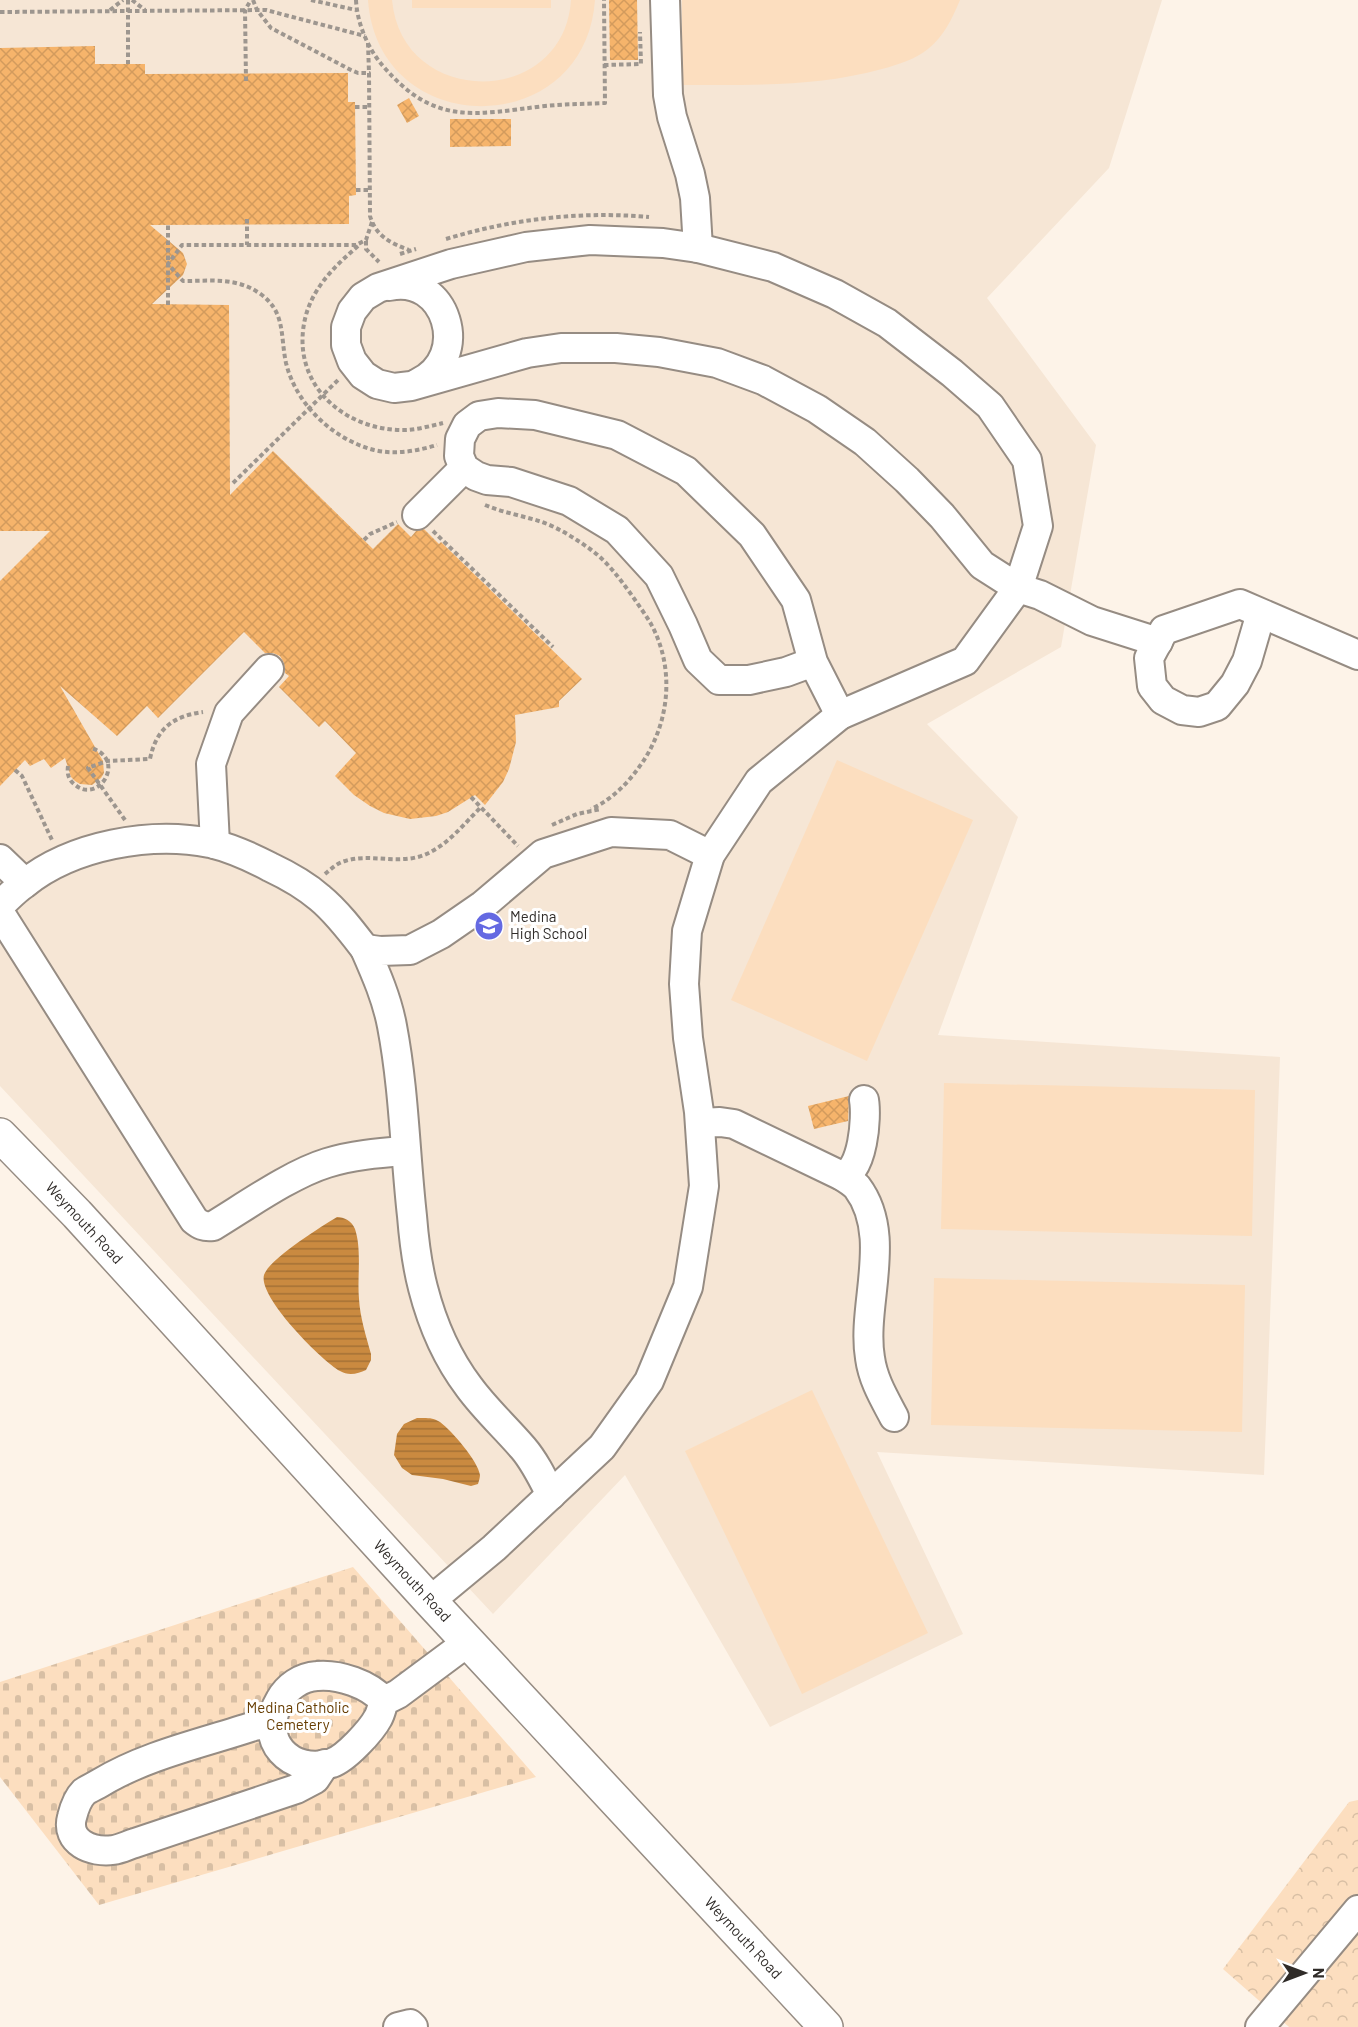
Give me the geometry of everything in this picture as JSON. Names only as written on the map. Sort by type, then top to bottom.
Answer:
[{"type":"main road","name":"Weymouth Road","points":[[0,1134],[77,1214],[430,1601],[826,2027]]},
{"type":"street","points":[[665,0],[668,95],[695,198],[698,248]]},
{"type":"street","points":[[430,1601],[494,1548],[602,1448],[649,1380],[688,1287],[704,1186],[700,1123],[688,1038],[684,984],[687,931],[710,855],[759,781],[840,715],[965,661],[1018,588],[1038,526],[1027,460],[990,406],[952,373],[887,323],[835,294],[773,267],[698,248],[663,243],[590,240],[526,247],[451,264],[379,275],[352,311],[346,327],[346,345],[352,361],[363,375],[378,384],[394,388],[411,386],[527,353],[561,348],[616,348],[659,352],[717,363],[763,380],[817,409],[865,442],[928,502],[982,565],[1018,588],[1040,595],[1092,621],[1158,642]]},
{"type":"street","points":[[379,275],[394,284],[412,286],[427,294],[439,305],[447,320],[449,336],[446,353],[438,368],[426,379],[411,386]]},
{"type":"street","points":[[417,515],[458,474],[460,439],[467,425],[479,416],[498,413],[535,415],[617,435],[686,471],[752,535],[796,600],[813,662],[840,715]]},
{"type":"street","points":[[458,474],[510,482],[569,501],[617,530],[659,576],[698,660],[719,680],[749,681],[786,672],[813,662]]},
{"type":"street","points":[[1261,613],[1247,661],[1235,684],[1217,706],[1199,712],[1182,710],[1163,700],[1152,686],[1149,658],[1164,630],[1240,604],[1261,613],[1358,655]]},
{"type":"street","points":[[215,844],[211,764],[229,713],[269,669]]},
{"type":"street","points":[[365,949],[410,950],[441,934],[483,905],[543,854],[611,832],[670,835],[710,855]]},
{"type":"street","points":[[0,905],[25,883],[71,858],[110,845],[137,840],[178,838],[215,844],[261,862],[291,877],[321,898],[349,928],[365,949],[380,983],[392,1024],[399,1072],[415,1250],[423,1288],[435,1325],[450,1357],[467,1385],[524,1449],[540,1472],[550,1495]]},
{"type":"street","points":[[0,859],[25,883]]},
{"type":"street","points":[[0,913],[194,1220],[199,1224],[205,1227],[213,1226],[305,1172],[326,1163],[351,1157],[405,1151]]},
{"type":"street","points":[[842,1176],[848,1175],[852,1170],[860,1149],[866,1123],[864,1100]]},
{"type":"street","points":[[700,1123],[734,1124],[842,1176],[856,1186],[872,1224],[875,1268],[869,1325],[869,1356],[874,1377],[894,1417]]},
{"type":"street","points":[[384,1701],[376,1691],[334,1676],[315,1676],[298,1682],[285,1691],[278,1703],[273,1723],[278,1748],[285,1756],[298,1763],[317,1766],[335,1762],[358,1743],[378,1718],[384,1701],[398,1694],[468,1642]]},
{"type":"street","points":[[273,1723],[254,1726],[148,1760],[84,1792],[71,1820],[71,1830],[75,1839],[82,1844],[102,1850],[113,1850],[296,1789],[315,1779],[326,1764]]},
{"type":"street","points":[[1260,2027],[1358,1910]]},
{"type":"street","points":[[398,2027],[410,2024],[413,2027]]},
{"type":"path","points":[[109,11],[123,0]]},
{"type":"path","points":[[128,0],[128,64]]},
{"type":"path","points":[[132,0],[145,10]]},
{"type":"path","points":[[246,81],[245,10],[252,0],[271,28],[351,70],[358,73],[369,73]]},
{"type":"path","points":[[311,0],[356,10]]},
{"type":"path","points":[[356,0],[356,10],[368,43],[385,68],[415,98],[436,107],[458,112],[485,113],[547,106],[605,103],[604,0]]},
{"type":"path","points":[[0,12],[266,10],[364,36]]},
{"type":"path","points":[[604,64],[641,64],[640,22]]},
{"type":"path","points":[[368,43],[369,190],[372,222],[382,237],[409,251]]},
{"type":"path","points":[[356,107],[369,106]]},
{"type":"path","points":[[356,190],[369,190]]},
{"type":"path","points":[[247,219],[247,245]]},
{"type":"path","points":[[372,222],[366,240],[366,249],[379,275]]},
{"type":"path","points":[[168,225],[168,304]]},
{"type":"path","points":[[168,264],[182,245],[356,245],[366,240]]},
{"type":"path","points":[[168,264],[183,281],[227,280],[244,284],[260,293],[271,304],[280,318],[286,363],[294,385],[309,409],[326,425],[373,450],[400,452],[421,450],[441,443],[443,461],[458,474],[477,501],[545,523],[589,549],[610,567],[625,585],[650,623],[665,662],[667,685],[660,727],[647,755],[629,780],[613,795],[596,807],[546,828]]},
{"type":"path","points":[[233,483],[338,380]]},
{"type":"path","points":[[364,540],[370,534],[417,515],[553,647]]},
{"type":"path","points":[[129,826],[88,768],[107,761],[150,759],[158,736],[167,726],[177,718],[203,712]]},
{"type":"path","points":[[68,766],[71,782],[77,786],[91,789],[100,785],[108,772],[107,761],[103,754],[91,748]]},
{"type":"path","points":[[15,770],[22,776],[55,846]]},
{"type":"path","points":[[471,797],[518,846]]},
{"type":"path","points":[[320,879],[344,861],[403,860],[432,852],[447,842],[481,807]]},
{"type":"path","points":[[582,813],[602,809]]},
{"type":"path","points":[[510,853],[522,842]]},
{"type":"shaded area","name":"Medina High School","points":[[0,0],[1162,0],[1109,168],[987,298],[1096,445],[1061,647],[927,724],[1018,817],[938,1035],[1280,1057],[1264,1475],[877,1452],[963,1634],[770,1727],[625,1475],[493,1614],[0,1086]]},
{"type":"shaded area","points":[[337,1217],[352,1224],[357,1237],[360,1306],[371,1354],[366,1370],[353,1374],[346,1374],[331,1365],[306,1342],[280,1312],[265,1285],[264,1275],[276,1260]]},
{"type":"shaded area","points":[[417,1418],[437,1420],[451,1432],[475,1462],[480,1475],[478,1484],[471,1486],[412,1475],[402,1468],[394,1455],[397,1434],[404,1424]]},
{"type":"green space","points":[[368,0],[392,0],[402,36],[423,61],[451,76],[483,81],[514,76],[541,61],[562,35],[571,0],[595,0],[583,47],[557,80],[521,100],[482,106],[442,99],[406,79],[380,46]]},
{"type":"green space","points":[[412,0],[551,0],[551,8],[412,8]]},
{"type":"green space","points":[[682,0],[960,0],[939,39],[918,56],[900,64],[857,75],[808,82],[758,85],[682,85]]},
{"type":"green space","points":[[837,760],[973,820],[867,1061],[731,1000]]},
{"type":"green space","points":[[944,1083],[1255,1090],[1252,1236],[941,1229]]},
{"type":"green space","points":[[934,1278],[1245,1285],[1242,1432],[931,1425]]},
{"type":"green space","points":[[812,1390],[928,1633],[802,1694],[685,1451]]},
{"type":"green space","name":"Medina Catholic Cemetery","points":[[353,1567],[536,1777],[99,1905],[0,1777],[0,1682]]},
{"type":"green space","points":[[1358,1800],[1358,2027],[1289,2027],[1223,1969],[1349,1802]]},
{"type":"building","points":[[609,0],[637,0],[638,60],[610,60]]},
{"type":"building","points":[[95,46],[95,64],[145,64],[145,74],[348,73],[348,102],[355,102],[356,195],[349,196],[349,224],[150,225],[183,253],[187,264],[183,275],[152,304],[229,305],[230,495],[273,451],[373,549],[398,524],[411,537],[416,531],[424,529],[439,544],[441,542],[582,679],[559,701],[559,707],[515,715],[516,742],[509,769],[503,782],[485,805],[475,795],[448,812],[410,819],[384,813],[354,795],[335,776],[356,753],[325,721],[319,727],[279,687],[289,676],[285,673],[284,663],[280,656],[265,653],[244,632],[158,718],[147,706],[117,736],[60,686],[103,761],[104,773],[101,778],[92,785],[80,784],[71,777],[65,758],[51,768],[44,759],[30,766],[25,760],[0,786],[0,581],[50,531],[0,531],[0,48]]},
{"type":"building","points":[[409,98],[419,116],[407,123],[397,105]]},
{"type":"building","points":[[450,119],[511,119],[511,146],[450,147]]},
{"type":"building","points":[[849,1096],[848,1121],[814,1129],[808,1106]]},
{"type":"place","name":"Medina High School","points":[[489,926]]}]
